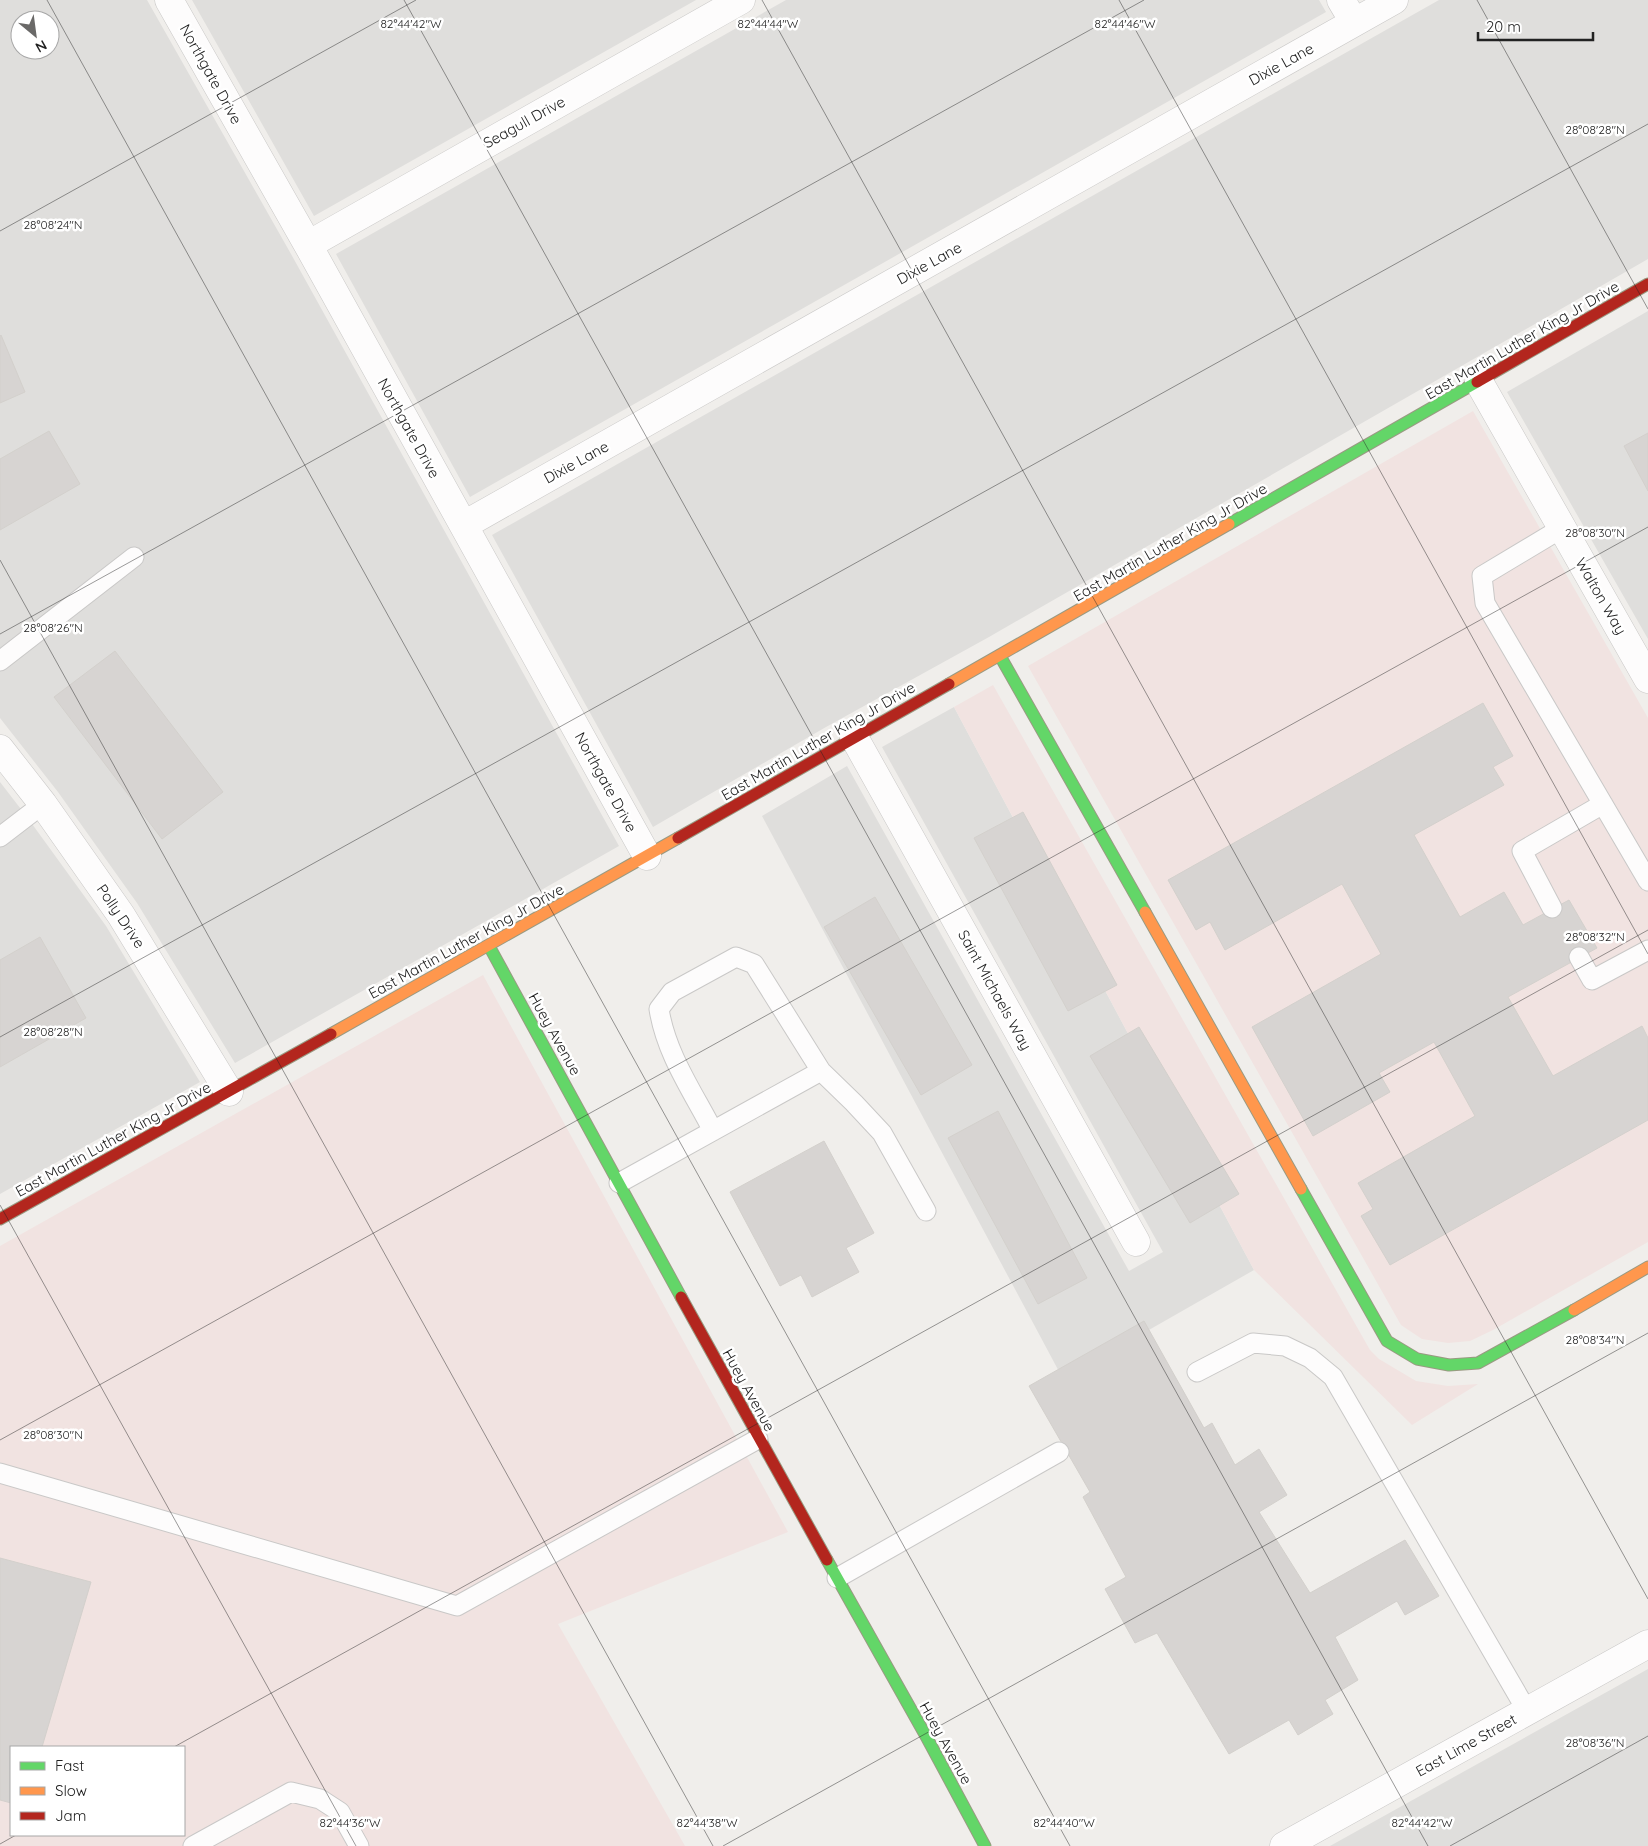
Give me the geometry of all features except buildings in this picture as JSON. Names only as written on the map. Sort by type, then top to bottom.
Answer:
[{"type":"street","name":"Northgate Drive","points":[[169,0],[308,245],[647,856]]},
{"type":"street","name":"Seagull Drive","points":[[308,245],[741,0]]},
{"type":"street","name":"Dixie Lane","points":[[464,526],[1348,11],[1394,0]]},
{"type":"street","name":"East Martin Luther King Jr Drive","points":[[0,1219],[489,946],[854,737],[1000,656],[1648,284]]},
{"type":"street","name":"Walton Way","points":[[1479,382],[1648,679]]},
{"type":"street","points":[[1000,656],[1387,1341],[1417,1359],[1449,1365],[1478,1363],[1648,1267]]},
{"type":"street","name":"Saint Michaels Way","points":[[854,737],[1136,1242]]},
{"type":"street","name":"Polly Drive","points":[[0,749],[43,804],[138,940],[229,1092]]},
{"type":"street","name":"Huey Avenue","points":[[489,946],[758,1438],[985,1846]]},
{"type":"street","name":"East Lime Street","points":[[1284,1846],[1648,1644]]},
{"type":"lane","points":[[1562,528],[1482,576],[1485,603],[1648,881]]},
{"type":"lane","points":[[0,661],[134,557]]},
{"type":"lane","points":[[0,837],[43,804]]},
{"type":"lane","points":[[1552,908],[1522,851],[1603,804]]},
{"type":"lane","points":[[1579,957],[1592,980],[1648,950]]},
{"type":"lane","points":[[714,1131],[668,1046],[659,1009],[672,992],[736,956],[754,964],[821,1071],[882,1134],[926,1211]]},
{"type":"lane","points":[[619,1183],[821,1071]]},
{"type":"lane","points":[[1197,1372],[1253,1343],[1284,1346],[1310,1358],[1333,1377],[1527,1711]]},
{"type":"lane","points":[[0,1473],[457,1606],[758,1438]]},
{"type":"lane","points":[[837,1578],[1059,1452]]},
{"type":"lane","points":[[192,1846],[291,1792],[320,1799],[340,1812],[359,1846]]},
{"type":"shaded area","points":[[0,0],[147,0],[291,254],[619,846],[235,1063],[137,903],[58,792],[0,718]]},
{"type":"shaded area","points":[[192,0],[696,0],[314,216]]},
{"type":"shaded area","points":[[786,0],[1319,0],[1326,12],[470,497],[336,254]]},
{"type":"shaded area","points":[[1439,0],[1648,0],[1648,259],[989,637],[826,727],[653,827],[492,535]]},
{"type":"shaded area","points":[[1648,311],[1648,639],[1507,392]]},
{"type":"shaded area","points":[[1473,411],[1648,718],[1648,1242],[1493,1330],[1470,1341],[1448,1343],[1422,1339],[1401,1325],[1028,666]]},
{"type":"shaded area","points":[[993,685],[1370,1350],[1379,1359],[1416,1381],[1448,1386],[1478,1384],[1412,1425],[1254,1270],[954,707]]},
{"type":"shaded area","points":[[954,707],[1254,1270],[1063,1379],[762,816],[847,766],[1129,1271],[1163,1252],[882,747]]},
{"type":"shaded area","points":[[0,782],[106,926],[200,1082],[0,1194]]},
{"type":"shaded area","points":[[483,975],[788,1532],[558,1624],[685,1846],[0,1846],[0,1246]]},
{"type":"shaded area","points":[[1648,1669],[1648,1846],[1330,1846]]},
{"type":"traffic: fast","points":[[1229,524],[1477,382]]},
{"type":"traffic: fast","points":[[1000,656],[1145,912]]},
{"type":"traffic: fast","points":[[489,946],[681,1297]]},
{"type":"traffic: fast","points":[[1301,1189],[1387,1341],[1417,1359],[1449,1365],[1478,1363],[1574,1310]]},
{"type":"traffic: fast","points":[[827,1560],[985,1846]]},
{"type":"traffic: slow","points":[[949,684],[1229,524]]},
{"type":"traffic: slow","points":[[331,1034],[678,838]]},
{"type":"traffic: slow","points":[[1145,912],[1301,1189]]},
{"type":"traffic: slow","points":[[1574,1310],[1648,1267]]},
{"type":"traffic: jam","points":[[1477,382],[1648,284]]},
{"type":"traffic: jam","points":[[678,838],[949,684]]},
{"type":"traffic: jam","points":[[0,1219],[331,1034]]},
{"type":"traffic: jam","points":[[681,1297],[827,1560]]}]
